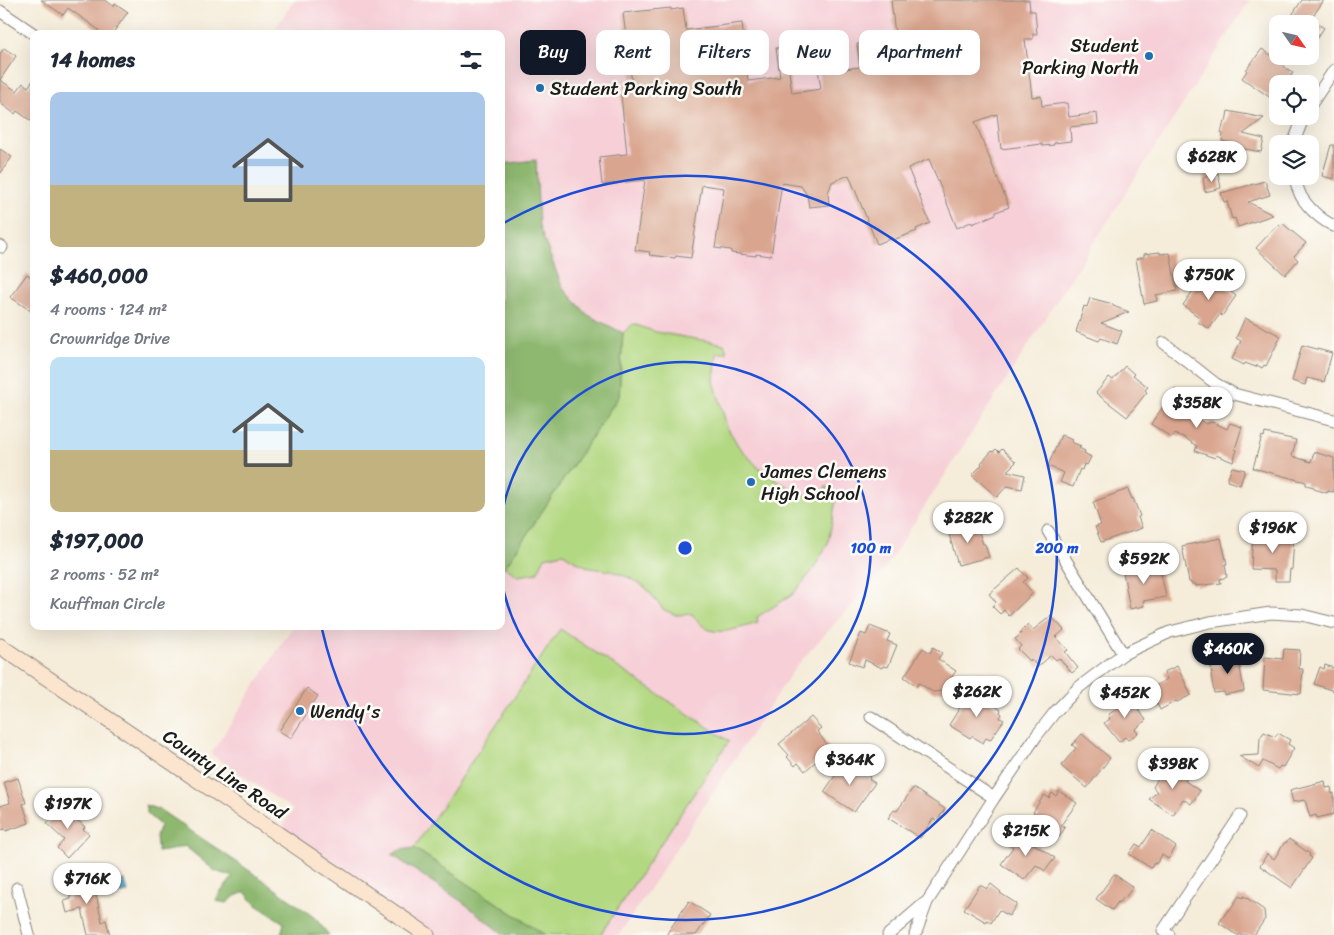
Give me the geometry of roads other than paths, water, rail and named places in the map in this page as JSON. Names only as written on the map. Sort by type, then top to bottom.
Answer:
[{"type":"main road","name":"County Line Road","points":[[0,646],[427,935]]},
{"type":"street","points":[[0,11],[30,31]]},
{"type":"street","points":[[1319,92],[1334,70]]},
{"type":"street","points":[[1297,185],[1300,195],[1309,206],[1325,222],[1334,226]]},
{"type":"street","points":[[1164,343],[1216,384],[1234,394],[1334,420]]},
{"type":"street","points":[[1048,531],[1123,654]]},
{"type":"street","points":[[915,935],[927,902],[1037,735],[1055,712],[1078,688],[1123,654],[1170,632],[1210,622],[1271,612],[1302,615],[1334,623]]},
{"type":"street","points":[[871,717],[994,798]]},
{"type":"street","points":[[1169,935],[1163,931],[1240,816]]},
{"type":"street","points":[[18,888],[29,935]]},
{"type":"street","points":[[888,935],[927,902]]},
{"type":"water","points":[[125,880],[128,892],[107,896],[106,893],[103,893],[104,884]]},
{"type":"place","name":"Student Parking North","points":[[1149,56]]},
{"type":"place","name":"Student Parking South","points":[[540,88]]},
{"type":"place","name":"James Clemens High School","points":[[751,482]]},
{"type":"place","name":"Wendy's","points":[[300,711]]}]
